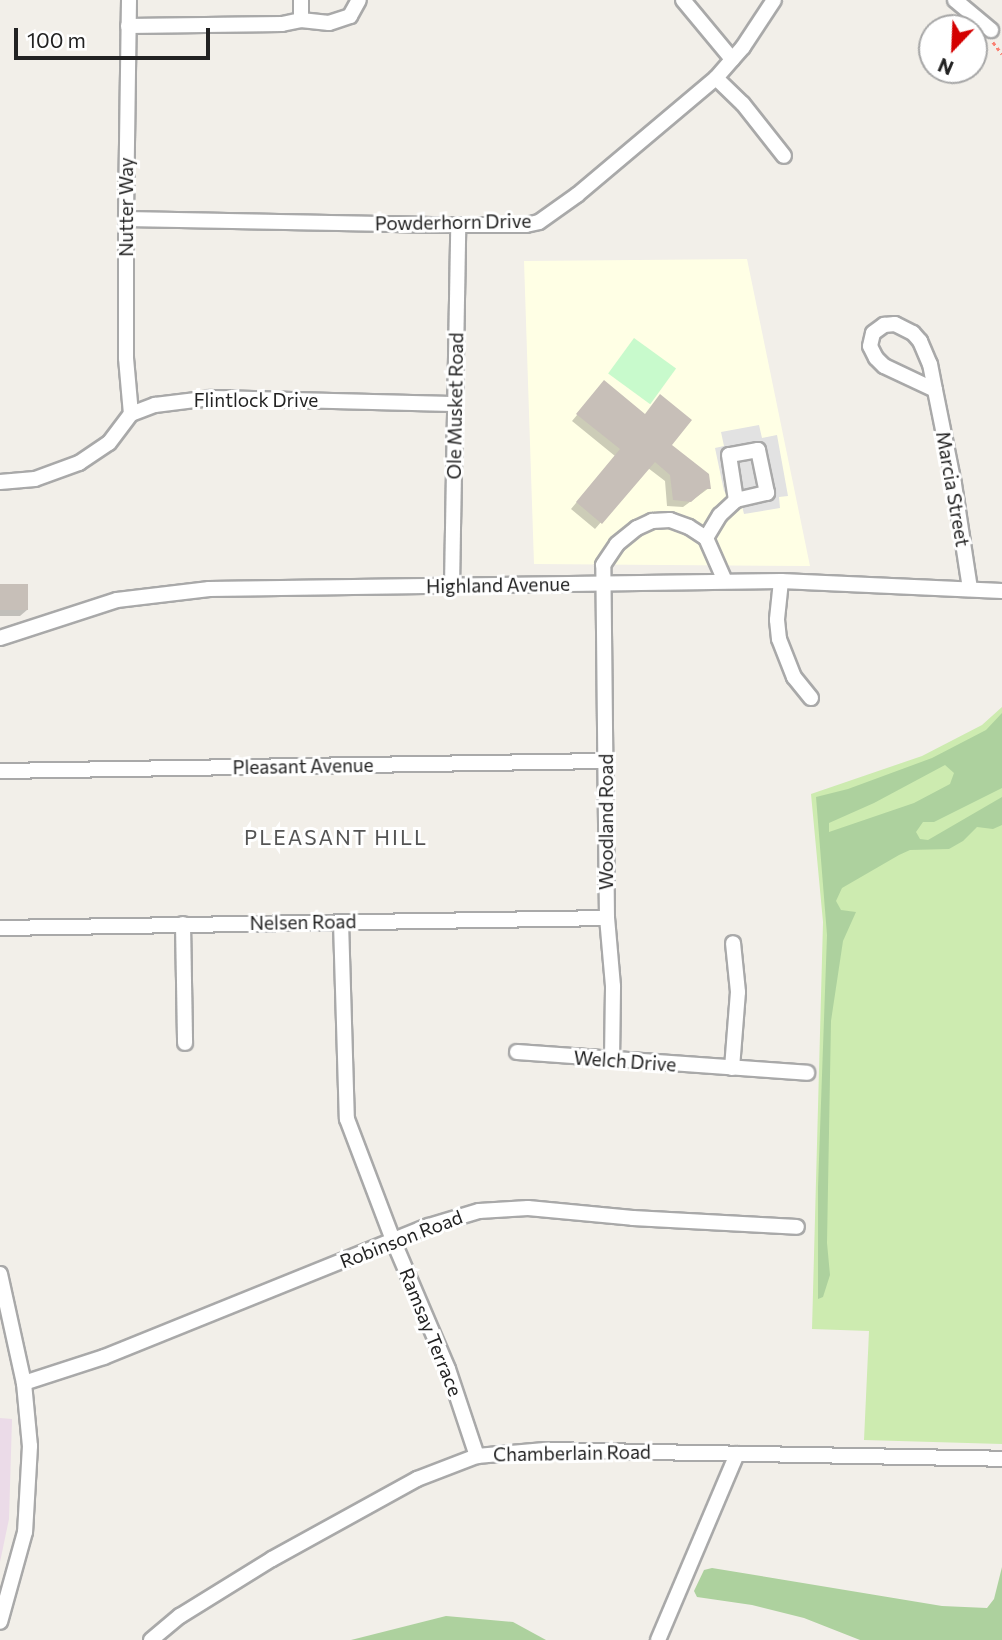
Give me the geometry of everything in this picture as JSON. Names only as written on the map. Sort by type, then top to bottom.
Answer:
[{"type":"street","name":"Nutter Way","points":[[128,0],[126,358],[131,414]]},
{"type":"street","points":[[300,0],[301,19]]},
{"type":"street","points":[[128,26],[282,24],[301,19],[340,22],[354,12],[359,0]]},
{"type":"street","points":[[682,0],[732,59]]},
{"type":"street","name":"Powderhorn Drive","points":[[126,219],[458,225],[539,222],[577,195],[716,78],[743,47],[774,0]]},
{"type":"street","points":[[956,0],[992,36]]},
{"type":"street","points":[[716,78],[743,104],[785,156]]},
{"type":"street","name":"Ole Musket Road","points":[[452,586],[458,225]]},
{"type":"street","name":"Marcia Street","points":[[935,390],[884,366],[870,346],[873,333],[884,325],[895,324],[913,333],[926,352],[935,390],[954,484],[970,589]]},
{"type":"street","name":"Flintlock Drive","points":[[131,414],[142,408],[211,398],[455,404]]},
{"type":"street","points":[[0,482],[35,479],[79,463],[109,443],[131,414]]},
{"type":"street","points":[[725,581],[706,538],[720,515],[736,500]]},
{"type":"street","name":"Woodland Road","points":[[612,1060],[613,973],[607,918],[603,565],[612,550],[644,524],[670,520],[690,527],[706,538]]},
{"type":"street","name":"Highland Avenue","points":[[0,638],[67,613],[117,600],[168,592],[725,581],[1002,591]]},
{"type":"street","points":[[781,581],[777,620],[779,639],[794,677],[811,698]]},
{"type":"street","name":"Pleasant Avenue","points":[[0,771],[606,761]]},
{"type":"street","name":"Nelsen Road","points":[[0,928],[607,918]]},
{"type":"street","name":"Ramsay Terrace","points":[[341,922],[346,1108],[352,1136],[449,1369],[477,1456]]},
{"type":"street","points":[[183,925],[185,1044]]},
{"type":"street","points":[[732,1068],[738,992],[733,943]]},
{"type":"street","name":"Welch Drive","points":[[517,1052],[807,1073]]},
{"type":"street","name":"Robinson Road","points":[[24,1382],[104,1357],[454,1217],[503,1208],[797,1227]]},
{"type":"street","points":[[0,1274],[24,1382],[30,1446],[27,1512],[19,1564],[0,1622]]},
{"type":"street","name":"Chamberlain Road","points":[[151,1640],[180,1616],[272,1559],[417,1479],[477,1456],[545,1450],[1002,1459]]},
{"type":"street","points":[[659,1640],[737,1454]]},
{"type":"path","points":[[992,36],[1002,54]]},
{"type":"shaded area","points":[[747,259],[810,566],[534,564],[524,261]]},
{"type":"shaded area","points":[[759,425],[762,438],[777,435],[788,496],[779,497],[780,508],[744,514],[742,506],[724,491],[715,448],[724,446],[721,432]]},
{"type":"shaded area","points":[[0,1418],[12,1419],[9,1519],[0,1562]]},
{"type":"green space","points":[[634,338],[676,369],[650,404],[608,374]]},
{"type":"green space","points":[[1002,707],[1002,1444],[864,1440],[869,1331],[812,1329],[823,922],[811,794],[922,756],[982,725]]},
{"type":"green space","points":[[1002,713],[1002,788],[934,822],[923,822],[916,832],[920,839],[928,840],[1002,797],[1002,825],[993,829],[977,827],[963,841],[949,849],[910,850],[899,855],[842,888],[836,901],[841,910],[856,912],[843,941],[831,1021],[827,1243],[830,1275],[823,1297],[818,1299],[818,1187],[827,935],[816,797],[848,789],[932,758],[986,730]],"holes":[[[945,765],[954,773],[950,784],[914,803],[829,832],[829,823],[874,803]]]},
{"type":"green space","points":[[1002,1567],[1002,1640],[860,1640],[804,1618],[752,1605],[697,1597],[694,1591],[704,1570],[712,1568],[942,1606],[987,1608],[994,1599]]},
{"type":"green space","points":[[446,1616],[513,1622],[546,1640],[351,1640]]},
{"type":"building","points":[[604,380],[645,414],[660,394],[692,420],[672,445],[709,474],[711,489],[706,489],[691,502],[673,500],[670,475],[655,462],[602,524],[576,502],[620,449],[576,414]]},
{"type":"building","points":[[0,584],[28,584],[28,610],[0,610]]},
{"type":"district","name":"PLEASANT HILL","points":[[336,837]]}]
